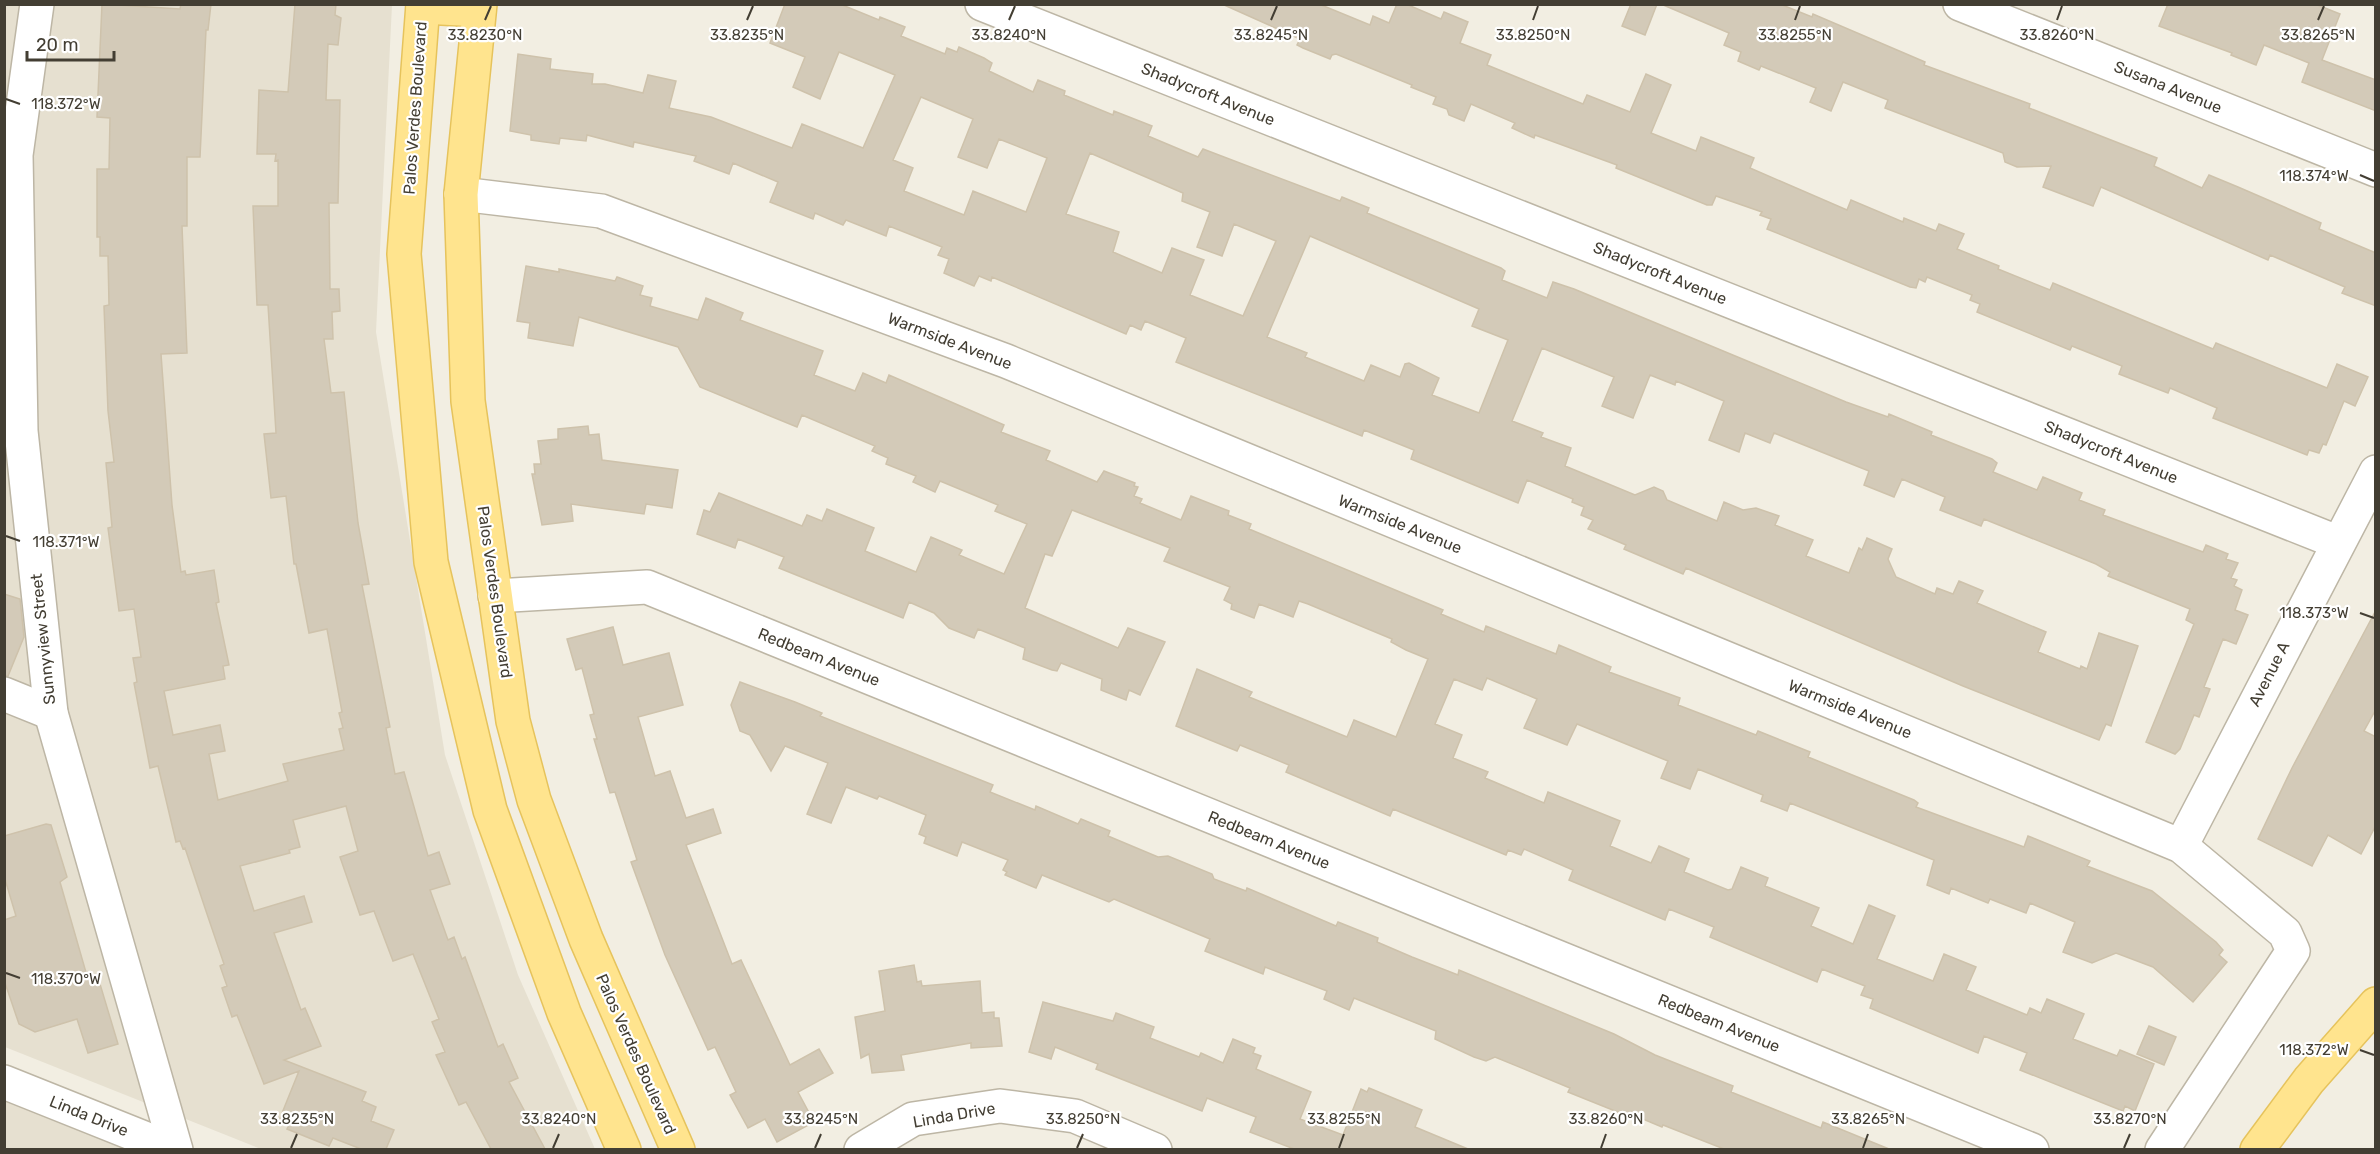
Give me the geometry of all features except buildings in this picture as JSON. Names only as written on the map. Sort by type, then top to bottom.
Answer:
[{"type":"main road","points":[[423,6],[479,7]]},
{"type":"main road","name":"Palos Verdes Boulevard","points":[[423,6],[404,254],[431,562],[490,810],[564,1013],[624,1149]]},
{"type":"main road","name":"Palos Verdes Boulevard","points":[[479,7],[461,194],[468,401],[513,722],[534,800],[586,939],[678,1149]]},
{"type":"main road","points":[[417,406],[468,401]]},
{"type":"main road","points":[[490,810],[534,800]]},
{"type":"main road","points":[[2257,1149],[2308,1080],[2376,1004]]},
{"type":"street","name":"Sunnyview Street","points":[[37,4],[16,155],[21,419],[51,713],[175,1149]]},
{"type":"street","name":"Shadycroft Avenue","points":[[982,4],[2337,542]]},
{"type":"street","name":"Susana Avenue","points":[[1960,4],[2376,170]]},
{"type":"street","name":"Warmside Avenue","points":[[461,194],[602,211],[1006,362],[2181,846],[2285,933],[2293,951],[2162,1149]]},
{"type":"street","name":"Avenue A","points":[[2181,846],[2337,542],[2376,472]]},
{"type":"street","name":"Redbeam Avenue","points":[[495,596],[647,587],[2032,1149]]},
{"type":"street","points":[[4,694],[51,713]]},
{"type":"street","name":"Linda Drive","points":[[4,1082],[175,1149]]},
{"type":"street","name":"Linda Drive","points":[[861,1149],[913,1119],[1000,1106],[1075,1116],[1155,1149]]},
{"type":"shaded area","points":[[4,5],[392,5],[376,332],[445,755],[518,975],[595,1149],[261,1149],[5,1047]]},
{"type":"shaded area","points":[[5,1082],[174,1149],[5,1149]]}]
